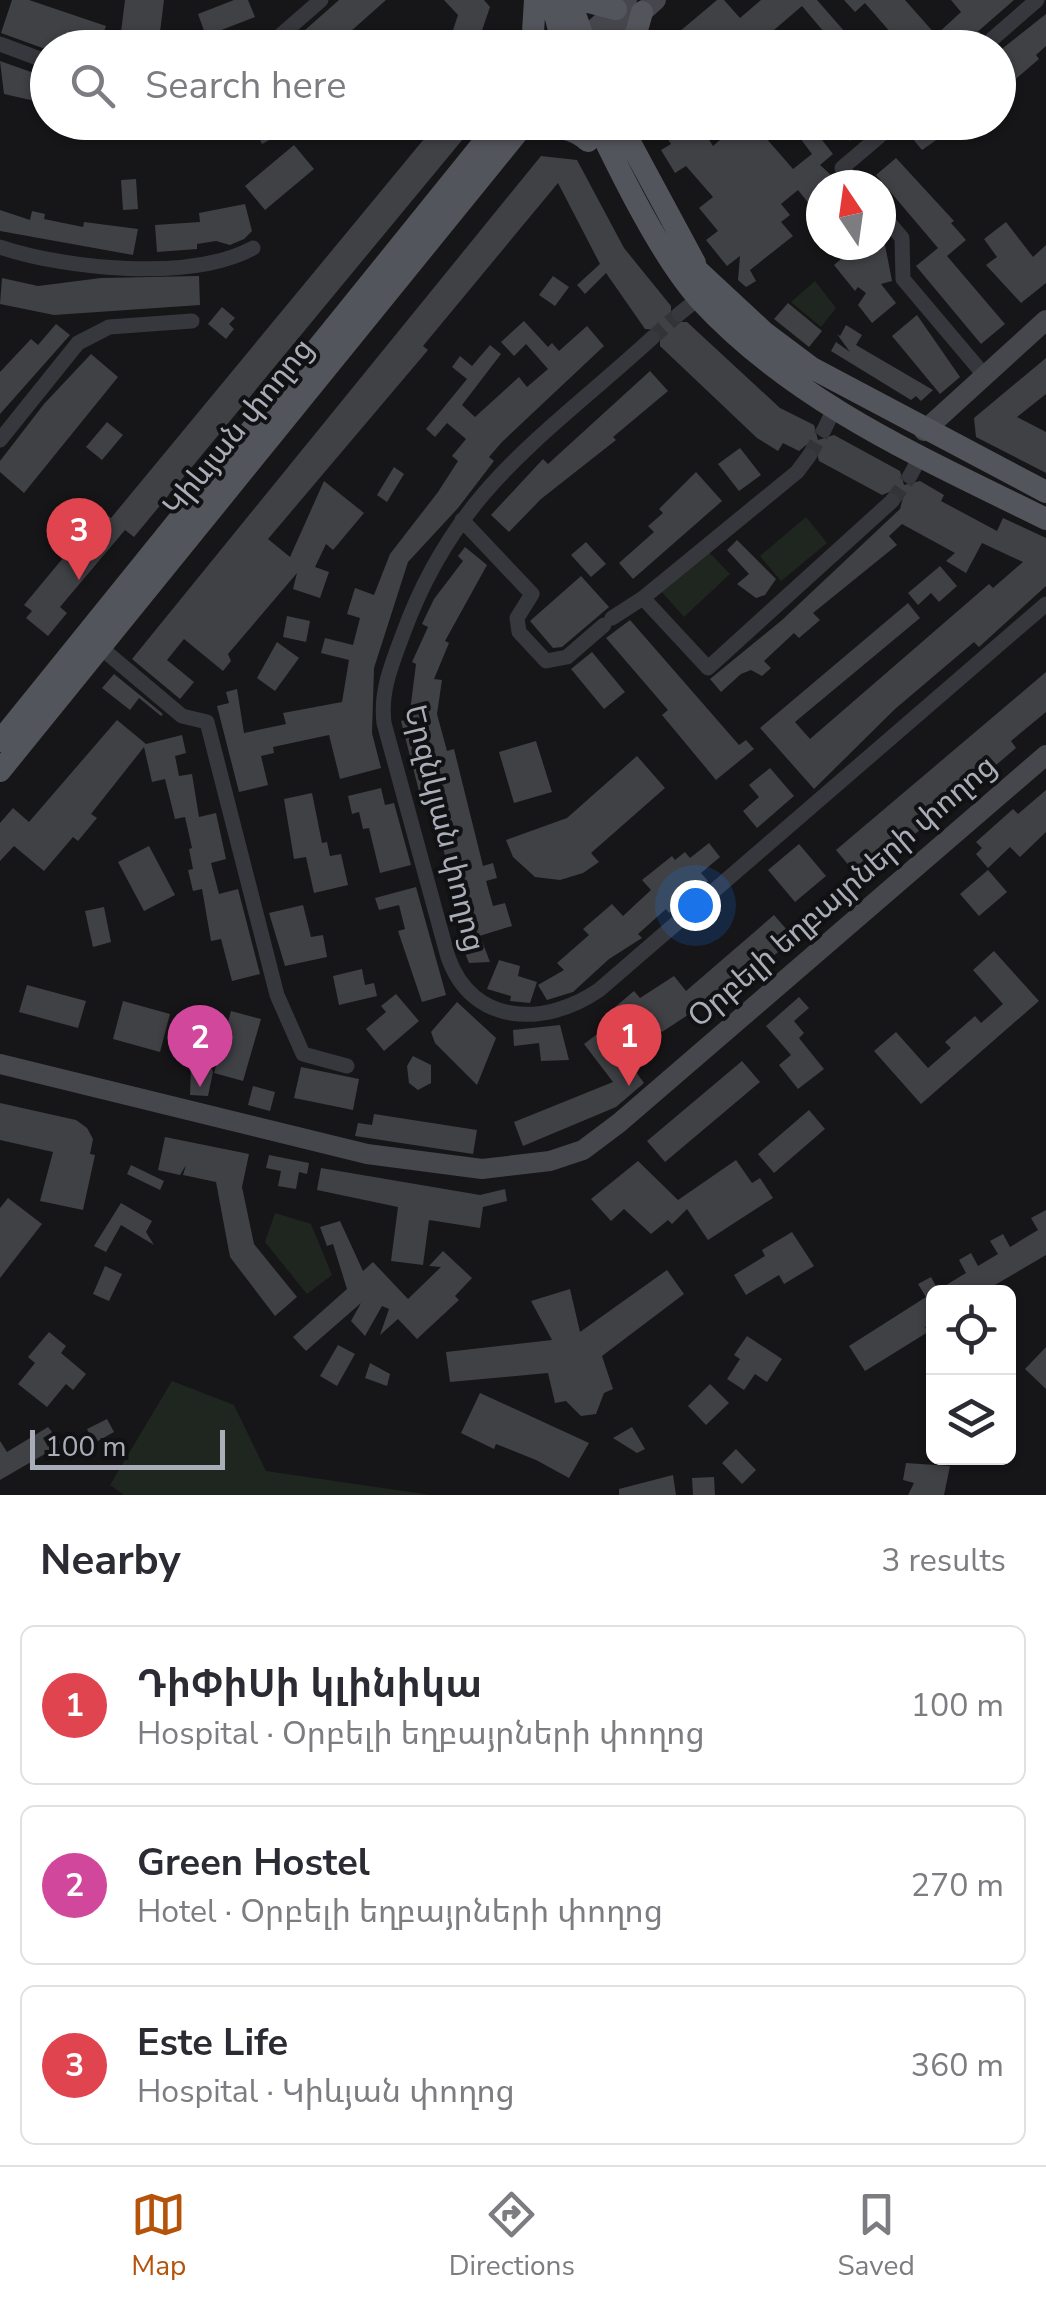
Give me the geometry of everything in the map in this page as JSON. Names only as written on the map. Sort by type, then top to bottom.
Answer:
[{"type":"main road","points":[[545,0],[568,30]]},
{"type":"main road","points":[[537,30],[545,0]]},
{"type":"main road","points":[[570,0],[577,30]]},
{"type":"main road","points":[[580,0],[635,5],[633,30]]},
{"type":"main road","name":"Կիևյան փողոց","points":[[0,772],[8,741],[502,140]]},
{"type":"main road","points":[[601,140],[656,258],[812,368],[924,431],[1046,492]]},
{"type":"main road","points":[[603,140],[694,283],[829,420],[915,466],[1046,520]]},
{"type":"main road","points":[[627,140],[694,283]]},
{"type":"main road","name":"Կիևյան փողոց","points":[[8,741],[100,647],[325,354]]},
{"type":"street","points":[[286,30],[321,0]]},
{"type":"street","points":[[1003,30],[1037,0]]},
{"type":"street","points":[[602,30],[635,5]]},
{"type":"street","points":[[0,44],[30,55]]},
{"type":"street","points":[[844,170],[875,140]]},
{"type":"street","points":[[896,231],[902,238],[903,279],[985,376]]},
{"type":"street","points":[[0,246],[88,269],[194,264],[235,257],[253,248]]},
{"type":"street","points":[[679,314],[694,283]]},
{"type":"street","points":[[924,431],[1046,320]]},
{"type":"street","points":[[0,440],[78,343],[109,327],[192,321]]},
{"type":"street","name":"Երզնկյան փողոց","points":[[652,338],[528,443],[462,520],[424,580],[392,662],[382,706],[454,974],[484,1005],[507,1016],[560,1011],[599,990],[1046,604]]},
{"type":"street","points":[[462,520],[532,594],[517,618],[518,632],[546,661],[566,658],[797,472],[809,456]]},
{"type":"street","points":[[643,598],[708,668],[892,501]]},
{"type":"street","points":[[100,647],[182,716],[207,722],[277,994],[302,1054],[348,1066]]},
{"type":"street","name":"Օրբելի եղբայրների փողոց","points":[[0,1064],[367,1154],[482,1170],[550,1161],[583,1150],[619,1123],[1046,755]]},
{"type":"shaded area","points":[[815,281],[836,308],[821,327],[791,302]]},
{"type":"shaded area","points":[[806,517],[827,543],[781,581],[760,556]]},
{"type":"shaded area","points":[[706,549],[730,574],[684,617],[661,591]]},
{"type":"shaded area","points":[[275,1213],[311,1224],[332,1275],[307,1294],[265,1242]]},
{"type":"shaded area","points":[[172,1381],[234,1405],[266,1471],[431,1495],[124,1495],[110,1485]]},
{"type":"building","points":[[12,0],[29,0],[106,26],[105,30],[30,30],[30,43],[1,33]]},
{"type":"building","points":[[125,0],[164,0],[160,30],[121,30]]},
{"type":"building","points":[[234,0],[248,0],[255,17],[221,30],[204,30],[198,14]]},
{"type":"building","points":[[339,0],[386,0],[352,30],[305,30]]},
{"type":"building","points":[[444,0],[484,0],[490,7],[482,30],[453,30],[458,15]]},
{"type":"building","points":[[717,0],[724,0],[740,18],[761,0],[817,0],[843,30],[822,30],[802,6],[774,30],[681,30]]},
{"type":"building","points":[[844,0],[905,0],[932,30],[888,30],[865,3],[855,12]]},
{"type":"building","points":[[951,0],[1014,0],[980,30],[941,30],[961,12]]},
{"type":"building","points":[[1046,14],[1046,46],[1036,55],[1039,59],[1016,79],[1016,38]]},
{"type":"building","points":[[0,61],[30,72],[30,100],[4,94]]},
{"type":"building","points":[[423,140],[462,140],[134,537],[125,530],[60,607],[67,613],[48,636],[26,618],[32,611],[24,605],[102,511],[111,518]]},
{"type":"building","points":[[668,140],[709,140],[713,146],[720,140],[768,140],[793,169],[812,154],[802,140],[822,140],[833,154],[820,165],[826,170],[806,170],[806,200],[798,190],[781,204],[790,215],[781,222],[793,236],[750,270],[756,281],[746,287],[738,280],[740,256],[727,266],[706,240],[718,231],[699,208],[713,197],[686,166],[675,173],[661,150],[671,144]]},
{"type":"building","points":[[914,140],[936,140],[922,150]]},
{"type":"building","points":[[294,145],[314,169],[265,210],[245,186]]},
{"type":"building","points":[[541,156],[577,160],[624,248],[671,306],[671,322],[687,322],[780,408],[814,425],[818,440],[834,435],[900,471],[904,485],[920,481],[944,495],[941,501],[997,531],[1003,518],[1046,538],[1046,586],[979,647],[974,642],[895,709],[814,789],[760,728],[908,603],[920,618],[795,722],[810,739],[989,584],[993,588],[1023,562],[982,543],[966,573],[946,561],[955,553],[902,524],[889,536],[897,545],[813,613],[820,620],[799,638],[794,633],[764,661],[771,668],[762,676],[751,670],[741,674],[721,692],[710,679],[782,620],[900,509],[903,498],[894,490],[882,495],[819,461],[815,447],[806,445],[799,451],[783,443],[778,451],[757,438],[660,346],[660,330],[645,329],[606,273],[585,294],[577,285],[600,264],[558,183],[423,346],[428,350],[268,539],[290,557],[324,481],[364,513],[333,550],[326,544],[315,567],[329,572],[320,598],[293,589],[297,573],[228,654],[231,661],[223,671],[184,639],[167,660],[194,682],[180,699],[132,659]]},
{"type":"building","points":[[896,158],[954,221],[951,223],[966,240],[947,256],[1005,324],[981,344],[916,266],[938,248],[896,199],[896,170],[882,170]]},
{"type":"building","points":[[136,179],[138,209],[123,210],[121,180]]},
{"type":"building","points":[[245,204],[252,231],[244,239],[230,245],[216,241],[197,244],[197,249],[157,252],[155,225],[200,222],[199,213]]},
{"type":"building","points":[[0,210],[30,220],[32,211],[45,214],[44,219],[83,227],[84,222],[138,229],[133,255],[0,231]]},
{"type":"building","points":[[1006,222],[1033,257],[1046,245],[1046,283],[1021,303],[986,265],[997,257],[984,239]]},
{"type":"building","points":[[840,260],[888,260],[892,281],[881,284],[896,303],[872,323],[858,305],[866,293],[858,287],[855,291],[834,265]]},
{"type":"building","points":[[199,276],[200,305],[54,315],[0,304],[2,278],[38,286],[101,278]]},
{"type":"building","points":[[553,276],[569,287],[555,306],[539,295]]},
{"type":"building","points":[[788,303],[822,331],[809,347],[774,319]]},
{"type":"building","points":[[222,307],[235,318],[229,324],[234,329],[226,339],[208,324]]},
{"type":"building","points":[[917,315],[960,377],[940,394],[892,336]]},
{"type":"building","points":[[524,321],[548,347],[552,343],[559,351],[587,326],[604,346],[502,442],[489,457],[494,461],[458,508],[408,562],[374,668],[372,733],[381,768],[340,779],[329,735],[273,747],[274,753],[261,756],[268,785],[239,792],[217,706],[229,703],[226,692],[237,689],[244,733],[286,724],[283,713],[342,702],[349,660],[321,653],[325,638],[353,645],[360,618],[347,614],[355,588],[374,595],[390,554],[458,461],[452,456],[466,439],[447,423],[435,437],[426,429],[467,379],[452,367],[460,356],[472,366],[490,345],[501,354],[462,405],[475,417],[519,377],[527,387],[548,369],[526,344],[514,356],[501,342]]},
{"type":"building","points":[[56,324],[70,335],[0,414],[0,372],[31,339],[38,345]]},
{"type":"building","points":[[846,325],[862,335],[856,345],[933,390],[921,401],[916,396],[911,400],[831,351],[836,342],[850,352],[837,334],[840,336]]},
{"type":"building","points":[[91,354],[118,377],[24,493],[0,472],[0,461],[44,404]]},
{"type":"building","points":[[1046,358],[1046,394],[1017,417],[1046,432],[1046,473],[976,437],[974,418]]},
{"type":"building","points":[[650,371],[668,391],[613,437],[616,440],[541,499],[509,532],[491,515],[543,459],[548,464]]},
{"type":"building","points":[[107,422],[123,435],[102,460],[86,447]]},
{"type":"building","points":[[740,448],[761,475],[739,491],[718,464]]},
{"type":"building","points":[[394,467],[404,474],[387,502],[377,495]]},
{"type":"building","points":[[696,472],[722,501],[633,579],[619,563],[654,532],[648,526],[663,513],[659,509]]},
{"type":"building","points":[[737,540],[776,579],[765,595],[756,598],[737,584],[749,574],[727,550]]},
{"type":"building","points":[[586,542],[606,564],[591,577],[571,555]]},
{"type":"building","points":[[465,547],[487,565],[445,641],[449,643],[434,679],[442,680],[437,714],[447,751],[454,749],[483,866],[493,863],[497,878],[486,881],[493,906],[505,903],[512,926],[473,938],[451,859],[446,860],[425,789],[419,791],[401,721],[409,719],[416,664],[412,662],[428,627],[422,624],[434,599],[463,561],[458,556]]},
{"type":"building","points":[[940,566],[957,586],[939,602],[931,593],[918,605],[908,593]]},
{"type":"building","points":[[581,576],[609,607],[562,647],[553,648],[530,621]]},
{"type":"building","points":[[287,616],[310,621],[306,642],[283,637]]},
{"type":"building","points":[[630,620],[739,745],[746,740],[754,749],[716,780],[662,715],[668,710],[606,638]]},
{"type":"building","points":[[277,642],[299,658],[275,691],[257,678]]},
{"type":"building","points":[[592,652],[625,692],[604,709],[571,669]]},
{"type":"building","points":[[1046,672],[1046,712],[1011,741],[1016,748],[861,880],[836,850]]},
{"type":"building","points":[[114,674],[163,714],[139,698],[130,710],[102,688]]},
{"type":"building","points":[[117,720],[146,744],[182,735],[186,753],[175,756],[179,776],[192,774],[199,817],[216,813],[226,859],[211,863],[219,894],[238,889],[260,974],[232,981],[221,939],[211,941],[202,889],[193,891],[188,870],[193,869],[189,849],[192,848],[185,817],[175,819],[165,779],[152,782],[144,747],[91,814],[97,818],[78,841],[73,837],[44,871],[14,846],[0,861],[0,823],[13,808],[29,822]]},
{"type":"building","points":[[536,741],[552,792],[514,803],[499,752]]},
{"type":"building","points":[[637,756],[665,788],[591,853],[599,862],[583,873],[560,880],[535,877],[513,857],[506,840],[567,818]]},
{"type":"building","points":[[770,768],[794,796],[757,828],[743,811],[759,797],[749,785]]},
{"type":"building","points":[[381,788],[385,805],[394,803],[411,865],[380,873],[369,828],[363,829],[359,812],[352,814],[348,796]]},
{"type":"building","points":[[1046,790],[1046,832],[1020,857],[1010,847],[988,868],[976,854],[982,848],[976,842],[1013,809],[1018,814]]},
{"type":"building","points":[[312,793],[322,843],[327,842],[330,856],[341,854],[348,885],[314,893],[306,857],[294,859],[284,799]]},
{"type":"building","points":[[709,843],[720,857],[701,873],[708,881],[669,913],[666,909],[638,934],[642,938],[609,959],[573,992],[547,1000],[538,985],[564,970],[557,963],[589,935],[583,929],[612,904],[623,916],[651,890],[642,880],[672,856],[675,860],[685,852],[690,858]]},
{"type":"building","points":[[799,844],[826,876],[795,902],[768,870]]},
{"type":"building","points":[[149,846],[175,895],[144,911],[118,862]]},
{"type":"building","points":[[988,870],[1007,892],[979,916],[960,894]]},
{"type":"building","points":[[416,887],[446,995],[422,1002],[398,931],[405,929],[399,905],[379,910],[375,898]]},
{"type":"building","points":[[303,905],[311,937],[323,935],[327,957],[285,966],[269,913]]},
{"type":"building","points":[[104,907],[111,942],[93,947],[85,911]]},
{"type":"building","points":[[774,915],[794,938],[707,1014],[700,1007],[662,1032],[653,1021],[619,1049],[644,1083],[616,1107],[523,1146],[514,1122],[613,1082],[584,1044],[604,1029],[612,1039],[629,1024],[615,1007],[634,991],[640,998],[674,976],[686,991]]},
{"type":"building","points":[[482,941],[490,962],[469,963],[463,948]]},
{"type":"building","points":[[994,951],[1039,1001],[921,1104],[874,1051],[896,1032],[928,1068],[951,1048],[945,1042],[975,1016],[981,1023],[1003,1004],[973,970]]},
{"type":"building","points":[[499,960],[520,966],[518,976],[537,982],[530,1003],[510,1001],[511,996],[487,989]]},
{"type":"building","points":[[362,969],[365,985],[374,983],[377,996],[339,1005],[333,976]]},
{"type":"building","points":[[27,985],[86,1001],[78,1028],[19,1012]]},
{"type":"building","points":[[396,994],[419,1021],[384,1051],[366,1029],[386,1012],[381,1006]]},
{"type":"building","points":[[799,997],[809,1008],[794,1021],[804,1033],[799,1038],[824,1069],[798,1089],[779,1065],[791,1055],[766,1026]]},
{"type":"building","points":[[123,1001],[170,1014],[160,1052],[113,1039]]},
{"type":"building","points":[[457,1002],[496,1038],[477,1085],[435,1043],[431,1032]]},
{"type":"building","points":[[231,1011],[261,1019],[243,1081],[214,1073]]},
{"type":"building","points":[[560,1025],[569,1060],[541,1061],[539,1043],[514,1046],[513,1030]]},
{"type":"building","points":[[203,1038],[213,1072],[208,1096],[190,1095],[192,1040]]},
{"type":"building","points":[[413,1056],[431,1065],[431,1083],[418,1090],[409,1083],[407,1066]]},
{"type":"building","points":[[742,1061],[760,1082],[665,1162],[647,1141]]},
{"type":"building","points":[[301,1067],[359,1079],[353,1110],[294,1098]]},
{"type":"building","points":[[253,1086],[275,1092],[270,1111],[248,1105]]},
{"type":"building","points":[[0,1103],[76,1120],[87,1128],[93,1139],[90,1154],[95,1155],[83,1210],[40,1201],[53,1152],[0,1140]]},
{"type":"building","points":[[809,1110],[825,1129],[774,1173],[758,1154]]},
{"type":"building","points":[[374,1114],[477,1130],[473,1154],[355,1136],[358,1123],[372,1125]]},
{"type":"building","points":[[165,1137],[249,1154],[242,1187],[254,1244],[297,1297],[275,1316],[230,1257],[216,1182],[183,1175],[186,1165],[180,1175],[158,1170]]},
{"type":"building","points":[[269,1155],[309,1163],[307,1174],[299,1172],[296,1189],[278,1186],[281,1171],[266,1168]]},
{"type":"building","points":[[736,1160],[752,1183],[760,1178],[773,1198],[708,1240],[687,1209],[672,1224],[668,1220],[651,1234],[624,1209],[611,1221],[591,1199],[638,1161],[678,1200]]},
{"type":"building","points":[[131,1165],[164,1181],[160,1190],[127,1174]]},
{"type":"building","points":[[321,1168],[480,1195],[505,1189],[507,1201],[483,1207],[480,1228],[429,1220],[423,1265],[391,1261],[398,1207],[317,1190]]},
{"type":"building","points":[[8,1198],[42,1224],[0,1278],[0,1208]]},
{"type":"building","points":[[121,1203],[152,1221],[146,1232],[154,1245],[121,1225],[106,1252],[94,1246]]},
{"type":"building","points":[[1046,1210],[1046,1255],[995,1285],[946,1285],[966,1273],[959,1260],[971,1253],[978,1266],[998,1254],[990,1241],[1003,1234],[1010,1247],[1038,1230],[1031,1218]]},
{"type":"building","points":[[340,1221],[363,1271],[373,1262],[408,1299],[441,1267],[429,1266],[443,1251],[472,1278],[455,1296],[459,1300],[417,1339],[398,1319],[380,1335],[389,1309],[382,1306],[365,1336],[351,1321],[361,1303],[306,1351],[293,1337],[347,1289],[333,1244],[327,1246],[320,1227]]},
{"type":"building","points":[[792,1232],[814,1266],[784,1284],[779,1275],[746,1295],[734,1275],[765,1256],[762,1250]]},
{"type":"building","points":[[105,1266],[122,1274],[109,1301],[93,1294]]},
{"type":"building","points":[[667,1270],[684,1294],[602,1356],[613,1389],[604,1393],[596,1414],[581,1416],[566,1401],[555,1403],[548,1373],[450,1382],[446,1352],[552,1340],[531,1301],[570,1289],[580,1332]]},
{"type":"building","points":[[931,1277],[935,1285],[926,1285],[926,1297],[918,1284]]},
{"type":"building","points":[[926,1297],[926,1333],[865,1371],[849,1346]]},
{"type":"building","points":[[49,1332],[66,1346],[61,1353],[86,1374],[73,1390],[66,1384],[47,1407],[18,1384],[35,1363],[28,1357]]},
{"type":"building","points":[[747,1336],[782,1359],[767,1382],[755,1374],[744,1390],[727,1379],[740,1359],[734,1355]]},
{"type":"building","points":[[338,1345],[355,1354],[337,1386],[320,1376]]},
{"type":"building","points":[[1046,1347],[1046,1389],[1025,1369]]},
{"type":"building","points":[[370,1363],[390,1374],[387,1386],[365,1378]]},
{"type":"building","points":[[710,1384],[729,1403],[706,1425],[688,1406]]},
{"type":"building","points":[[480,1393],[589,1443],[569,1478],[536,1460],[496,1444],[494,1449],[461,1433]]},
{"type":"building","points":[[107,1419],[114,1432],[94,1443],[87,1429]]},
{"type":"building","points":[[48,1427],[62,1444],[0,1480],[0,1441],[7,1452]]},
{"type":"building","points":[[632,1427],[645,1449],[637,1453],[613,1438]]},
{"type":"building","points":[[736,1449],[756,1470],[742,1484],[722,1463]]},
{"type":"building","points":[[906,1463],[950,1466],[944,1495],[908,1495],[914,1483],[903,1480]]},
{"type":"building","points":[[673,1475],[676,1495],[619,1495],[619,1489]]},
{"type":"building","points":[[714,1477],[715,1495],[693,1495],[692,1478]]},
{"type":"tunnel","points":[[652,338],[679,314]]},
{"type":"tunnel","points":[[809,456],[824,430]]},
{"type":"tunnel","points":[[892,501],[910,476]]},
{"type":"place","name":"Este Life","points":[[79,580]]},
{"type":"place","name":"ԴիՓիՍի կլինիկա","points":[[629,1086]]},
{"type":"place","name":"Green Hostel","points":[[200,1087]]}]
